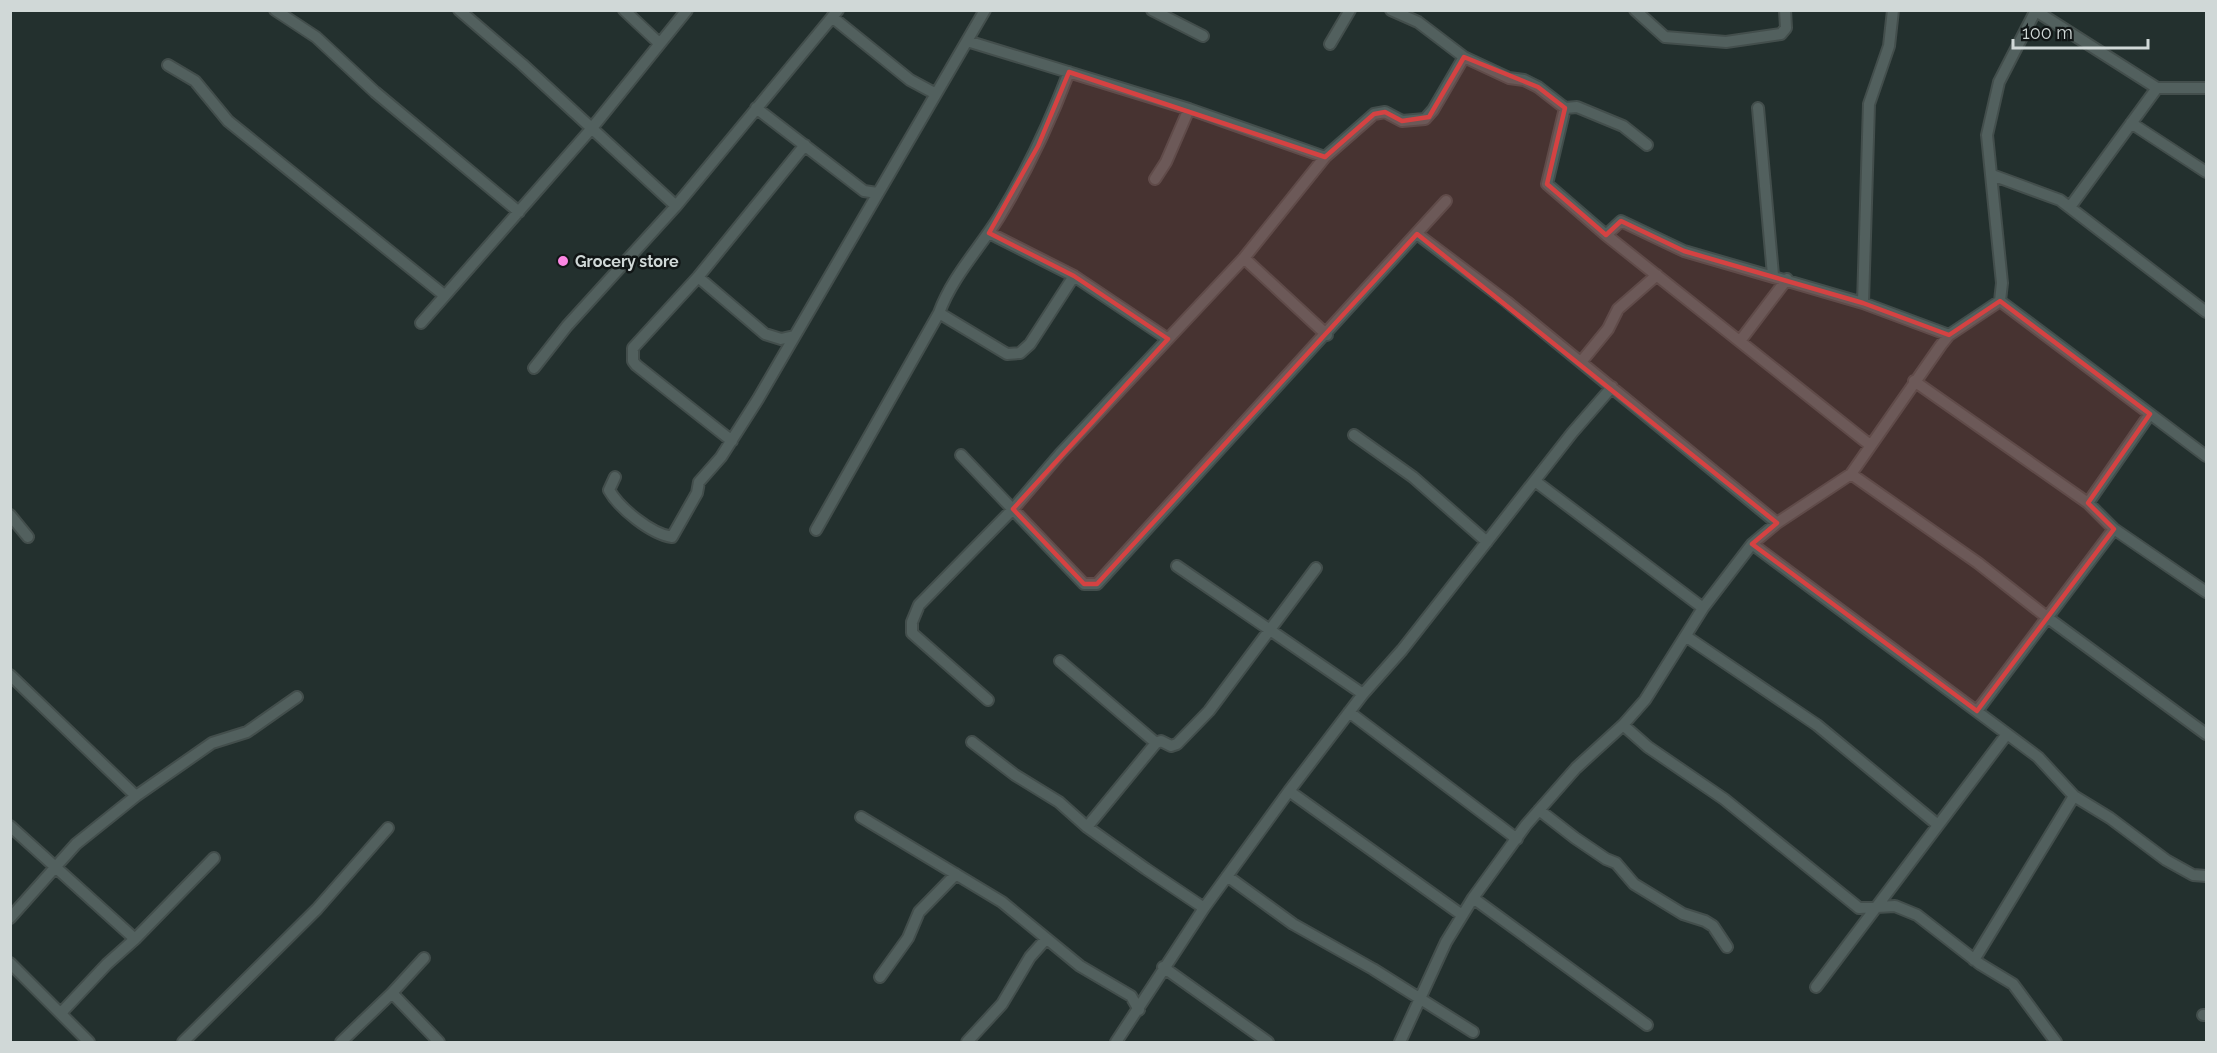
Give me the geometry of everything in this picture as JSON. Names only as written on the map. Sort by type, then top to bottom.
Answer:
[{"type":"street","points":[[275,10],[316,37],[375,92],[519,212]]},
{"type":"street","points":[[459,10],[676,206]]},
{"type":"street","points":[[624,10],[659,43]]},
{"type":"street","points":[[421,322],[592,128],[687,10]]},
{"type":"street","points":[[615,477],[609,490],[614,499],[643,523],[672,537],[697,494],[699,482],[722,457],[732,441],[985,10]]},
{"type":"street","points":[[1152,10],[1203,36]]},
{"type":"street","points":[[1330,44],[1350,10]]},
{"type":"street","points":[[1391,10],[1418,22],[1464,57],[1509,78],[1524,80],[1538,87],[1565,108],[1577,107],[1623,126],[1647,145]]},
{"type":"street","points":[[1635,10],[1665,37],[1726,42],[1781,34],[1786,28],[1785,10]]},
{"type":"street","points":[[1863,303],[1869,104],[1889,46],[1893,10]]},
{"type":"street","points":[[2000,302],[2001,283],[1987,135],[1999,82],[2036,11],[2157,87],[2206,88]]},
{"type":"street","points":[[534,368],[567,326],[676,206],[835,14],[910,80],[936,94]]},
{"type":"street","points":[[967,40],[1189,110],[1325,157]]},
{"type":"street","points":[[988,700],[912,633],[911,628],[919,605],[1013,509],[1060,454],[1244,258],[1325,157],[1374,114],[1385,112],[1402,121],[1425,119],[1433,110],[1464,57]]},
{"type":"street","points":[[168,65],[195,81],[228,121],[444,295]]},
{"type":"street","points":[[816,530],[939,313],[946,295],[989,233],[1038,146],[1069,72]]},
{"type":"street","points":[[2070,207],[2157,87]]},
{"type":"street","points":[[756,108],[864,191],[877,193]]},
{"type":"street","points":[[1565,108],[1547,184],[1606,235],[1870,445]]},
{"type":"street","points":[[1758,108],[1773,275]]},
{"type":"street","points":[[1155,179],[1166,162],[1189,110]]},
{"type":"street","points":[[2131,123],[2206,172]]},
{"type":"street","points":[[732,441],[704,421],[633,361],[633,348],[698,277],[805,145]]},
{"type":"street","points":[[1992,175],[2049,195],[2070,207],[2206,312]]},
{"type":"street","points":[[961,455],[1084,584],[1097,584],[1446,201]]},
{"type":"street","points":[[1606,235],[1622,221],[1683,251],[1787,279],[1863,303],[1949,335]]},
{"type":"street","points":[[989,233],[1074,276],[1168,339]]},
{"type":"street","points":[[1417,234],[1581,362],[1777,523]]},
{"type":"street","points":[[1244,258],[1327,334]]},
{"type":"street","points":[[1581,362],[1608,328],[1618,309],[1657,275]]},
{"type":"street","points":[[939,313],[1007,354],[1020,353],[1030,344],[1074,276]]},
{"type":"street","points":[[698,277],[765,334],[781,339],[794,336]]},
{"type":"street","points":[[1740,341],[1787,279]]},
{"type":"street","points":[[1400,1042],[1446,942],[1473,898],[1539,810],[1576,768],[1623,725],[1645,700],[1687,637],[1703,608],[1752,544],[1777,523],[1851,474],[1914,381],[1949,335],[2000,302]]},
{"type":"street","points":[[2000,302],[2206,456]]},
{"type":"street","points":[[1914,381],[2088,503],[2114,529],[2206,592]]},
{"type":"street","points":[[1116,1042],[1139,1010],[1163,967],[1289,791],[1363,694],[1402,650],[1612,387]]},
{"type":"street","points":[[2088,503],[2150,414]]},
{"type":"street","points":[[1354,435],[1382,458],[1413,477],[1487,542]]},
{"type":"street","points":[[1851,474],[1978,563],[2048,618],[2206,734]]},
{"type":"street","points":[[1535,481],[1703,608]]},
{"type":"street","points":[[10,515],[28,537]]},
{"type":"street","points":[[1977,711],[2114,529]]},
{"type":"street","points":[[1752,544],[2038,757],[2074,796],[2110,818],[2166,860],[2193,875],[2206,876]]},
{"type":"street","points":[[1177,566],[1268,631],[1363,694]]},
{"type":"street","points":[[1088,827],[1156,743],[1161,741],[1171,746],[1177,744],[1209,711],[1316,568]]},
{"type":"street","points":[[1687,637],[1748,681],[1809,719],[1938,825]]},
{"type":"street","points":[[1060,661],[1156,743]]},
{"type":"street","points":[[10,675],[136,796]]},
{"type":"street","points":[[10,918],[82,839],[136,796],[212,743],[247,732],[297,697]]},
{"type":"street","points":[[1349,712],[1516,839]]},
{"type":"street","points":[[1623,725],[1648,747],[1724,799],[1843,897],[1860,908],[1878,905],[1895,906],[1917,915],[1974,960],[2013,984],[2056,1042]]},
{"type":"street","points":[[1816,987],[2007,734]]},
{"type":"street","points":[[972,742],[1015,775],[1059,802],[1088,827],[1204,908]]},
{"type":"street","points":[[1289,791],[1462,915]]},
{"type":"street","points":[[1974,960],[2074,796]]},
{"type":"street","points":[[1539,810],[1575,838],[1616,863],[1634,884],[1683,914],[1705,921],[1713,927],[1727,947]]},
{"type":"street","points":[[861,817],[1002,902],[1080,966],[1131,996],[1139,1010]]},
{"type":"street","points":[[10,826],[135,939]]},
{"type":"street","points":[[183,1042],[317,909],[388,828]]},
{"type":"street","points":[[61,1013],[214,858]]},
{"type":"street","points":[[880,978],[908,938],[919,912],[956,874]]},
{"type":"street","points":[[1227,876],[1268,908],[1473,1032]]},
{"type":"street","points":[[1473,898],[1647,1025]]},
{"type":"street","points":[[967,1042],[1002,1004],[1030,957],[1046,939]]},
{"type":"street","points":[[341,1042],[392,993],[424,958]]},
{"type":"street","points":[[10,963],[89,1042]]},
{"type":"street","points":[[1163,967],[1268,1042]]},
{"type":"street","points":[[392,993],[439,1042]]},
{"type":"street","points":[[1131,996],[1148,995]]},
{"type":"highlighted area","points":[[1464,57],[1538,87],[1565,108],[1547,184],[1606,235],[1621,221],[1684,251],[1863,303],[1949,335],[2000,301],[2150,414],[2088,503],[2114,529],[1977,711],[1752,544],[1777,523],[1417,234],[1097,584],[1084,584],[1013,509],[1168,339],[1074,276],[989,233],[1038,146],[1069,72],[1325,157],[1374,114],[1385,112],[1402,121],[1429,117]]},
{"type":"place","name":"Grocery store","points":[[563,261]]}]
